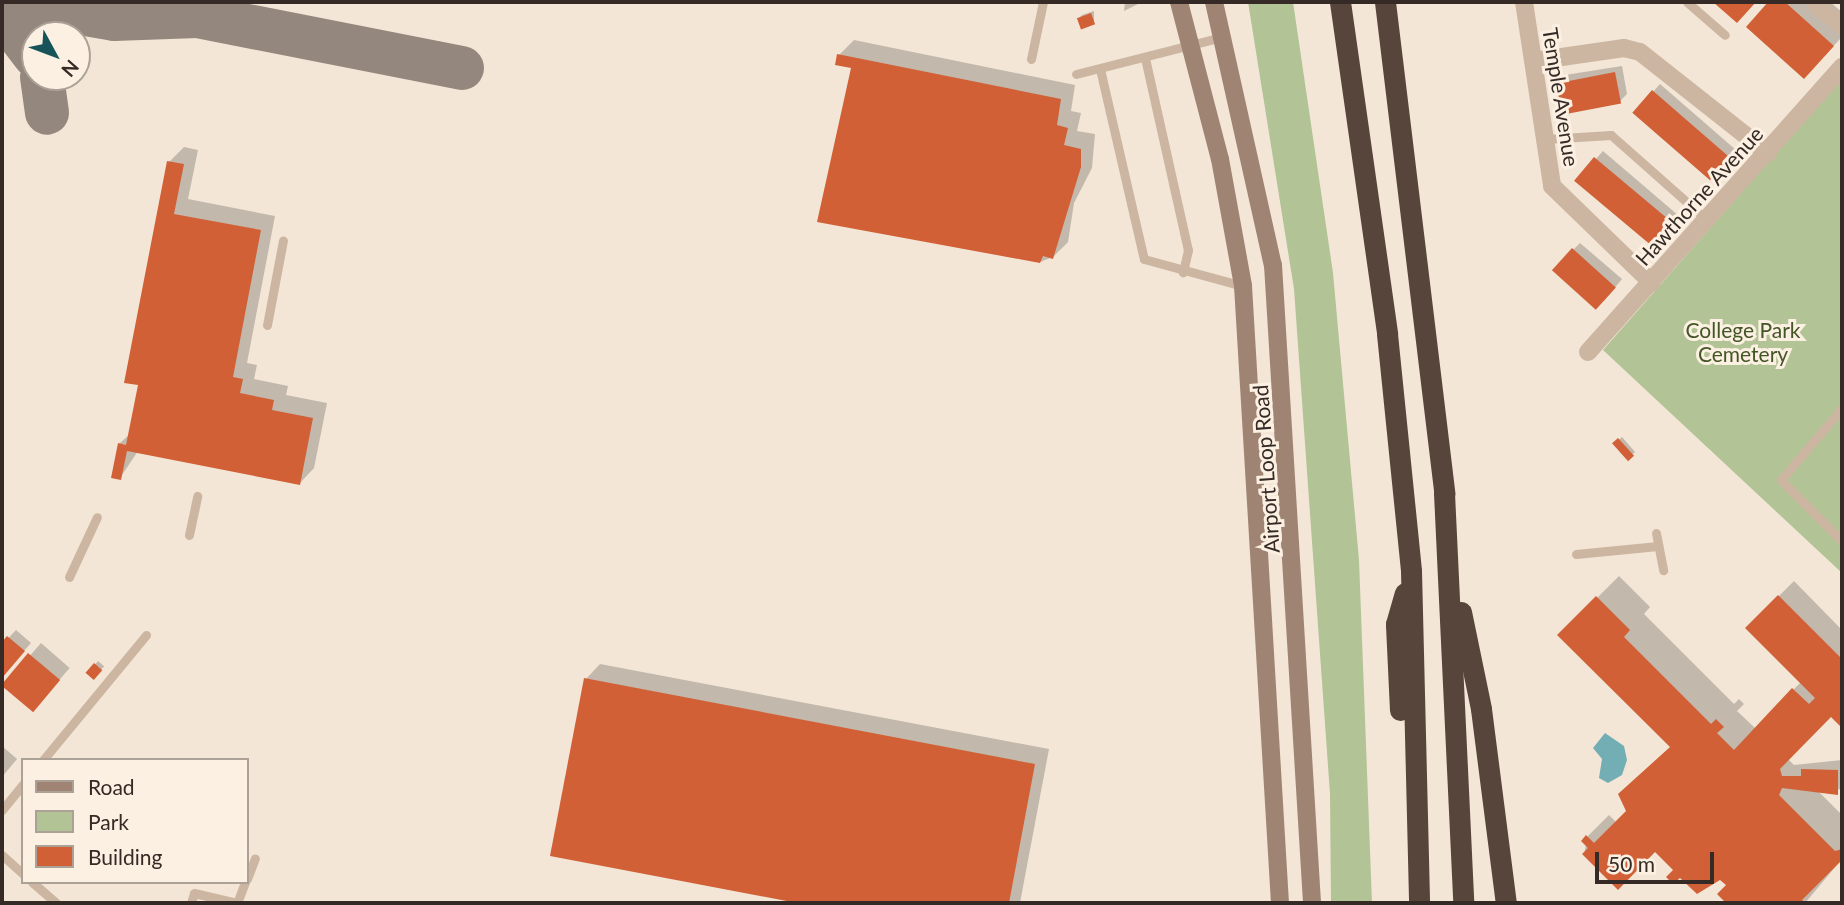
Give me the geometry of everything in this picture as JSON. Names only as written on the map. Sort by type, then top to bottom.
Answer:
[{"type":"highway","points":[[1340,2],[1387,334],[1411,571],[1419,903]]},
{"type":"highway","points":[[1385,2],[1422,274],[1451,579],[1463,903]]},
{"type":"highway","points":[[1405,903],[1396,624],[1411,571]]},
{"type":"highway","points":[[1451,579],[1481,709],[1506,903]]},
{"type":"main road","name":"Airport Loop Road","points":[[1180,2],[1192,46],[1243,286],[1280,903]]},
{"type":"main road","name":"Airport Loop Road","points":[[1214,2],[1224,36],[1273,265],[1312,903]]},
{"type":"street","name":"Temple Avenue","points":[[1524,2],[1552,186],[1562,201],[1652,283]]},
{"type":"street","points":[[1814,2],[1842,26]]},
{"type":"street","points":[[1534,61],[1624,48],[1640,52],[1768,153]]},
{"type":"street","name":"Hawthorne Avenue","points":[[1588,352],[1842,67]]},
{"type":"lane","points":[[1031,59],[1043,2]]},
{"type":"lane","points":[[1687,2],[1725,35]]},
{"type":"lane","points":[[1076,74],[1224,36]]},
{"type":"lane","points":[[1145,58],[1188,250],[1183,272]]},
{"type":"lane","points":[[1100,69],[1138,249],[1153,265],[1243,286]]},
{"type":"lane","points":[[1545,139],[1611,135],[1708,220]]},
{"type":"lane","points":[[267,325],[283,240]]},
{"type":"lane","points":[[1842,408],[1780,480],[1842,541]]},
{"type":"lane","points":[[189,535],[197,496]]},
{"type":"lane","points":[[69,578],[97,517]]},
{"type":"lane","points":[[1656,533],[1663,570]]},
{"type":"lane","points":[[1576,554],[1658,546]]},
{"type":"lane","points":[[45,758],[146,635]]},
{"type":"lane","points":[[2,810],[21,786]]},
{"type":"lane","points":[[2,855],[21,872]]},
{"type":"lane","points":[[248,876],[255,858]]},
{"type":"lane","points":[[34,884],[56,903]]},
{"type":"lane","points":[[191,903],[194,892],[237,903],[245,884]]},
{"type":"green space","points":[[1248,2],[1293,2],[1333,273],[1359,560],[1372,903],[1331,903],[1330,794],[1294,289]]},
{"type":"green space","name":"College Park Cemetery","points":[[1842,78],[1842,573],[1603,350]]},
{"type":"water","points":[[1605,733],[1624,746],[1627,760],[1622,775],[1608,783],[1599,778],[1602,759],[1593,748]]},
{"type":"building","points":[[1713,2],[1756,2],[1737,23]]},
{"type":"building","points":[[1768,2],[1785,2],[1834,46],[1804,79],[1746,27]]},
{"type":"building","points":[[1091,13],[1095,24],[1081,29],[1077,18]]},
{"type":"building","points":[[837,54],[1061,99],[1057,125],[1068,128],[1064,145],[1081,149],[1081,167],[1053,259],[1043,256],[1040,263],[817,222],[851,68],[835,65]]},
{"type":"building","points":[[1615,72],[1621,103],[1562,115],[1556,83]]},
{"type":"building","points":[[1652,90],[1730,158],[1710,180],[1632,113]]},
{"type":"building","points":[[1594,157],[1674,224],[1654,248],[1574,181]]},
{"type":"building","points":[[167,161],[184,164],[174,214],[261,230],[233,377],[243,379],[240,393],[274,400],[272,410],[313,418],[300,485],[127,451],[121,480],[111,478],[118,443],[126,445],[138,385],[124,383]]},
{"type":"building","points":[[1572,248],[1616,287],[1596,310],[1552,270]]},
{"type":"building","points":[[1618,438],[1634,456],[1628,461],[1612,443]]},
{"type":"building","points":[[1778,595],[1842,659],[1842,728],[1831,717],[1780,769],[1782,776],[1801,776],[1801,769],[1838,770],[1838,795],[1782,788],[1779,795],[1835,851],[1842,849],[1842,860],[1802,900],[1806,903],[1726,903],[1717,894],[1726,885],[1720,880],[1697,894],[1680,878],[1673,884],[1666,877],[1673,870],[1655,852],[1618,890],[1582,854],[1588,848],[1581,841],[1586,835],[1594,843],[1626,811],[1618,794],[1670,747],[1557,635],[1596,596],[1630,630],[1624,637],[1711,724],[1716,719],[1724,727],[1717,733],[1734,750],[1792,688],[1809,704],[1815,698],[1745,628]]},
{"type":"building","points":[[7,636],[25,651],[2,678],[2,642]]},
{"type":"building","points":[[28,653],[60,680],[33,712],[2,686]]},
{"type":"building","points":[[94,663],[102,670],[94,680],[85,673]]},
{"type":"building","points":[[584,678],[1035,764],[1009,903],[797,903],[550,856]]},
{"type":"taxiway","points":[[16,2],[114,19],[197,16],[462,68]]},
{"type":"taxiway","points":[[2,13],[21,38]]},
{"type":"taxiway","points":[[44,91],[47,113]]}]
